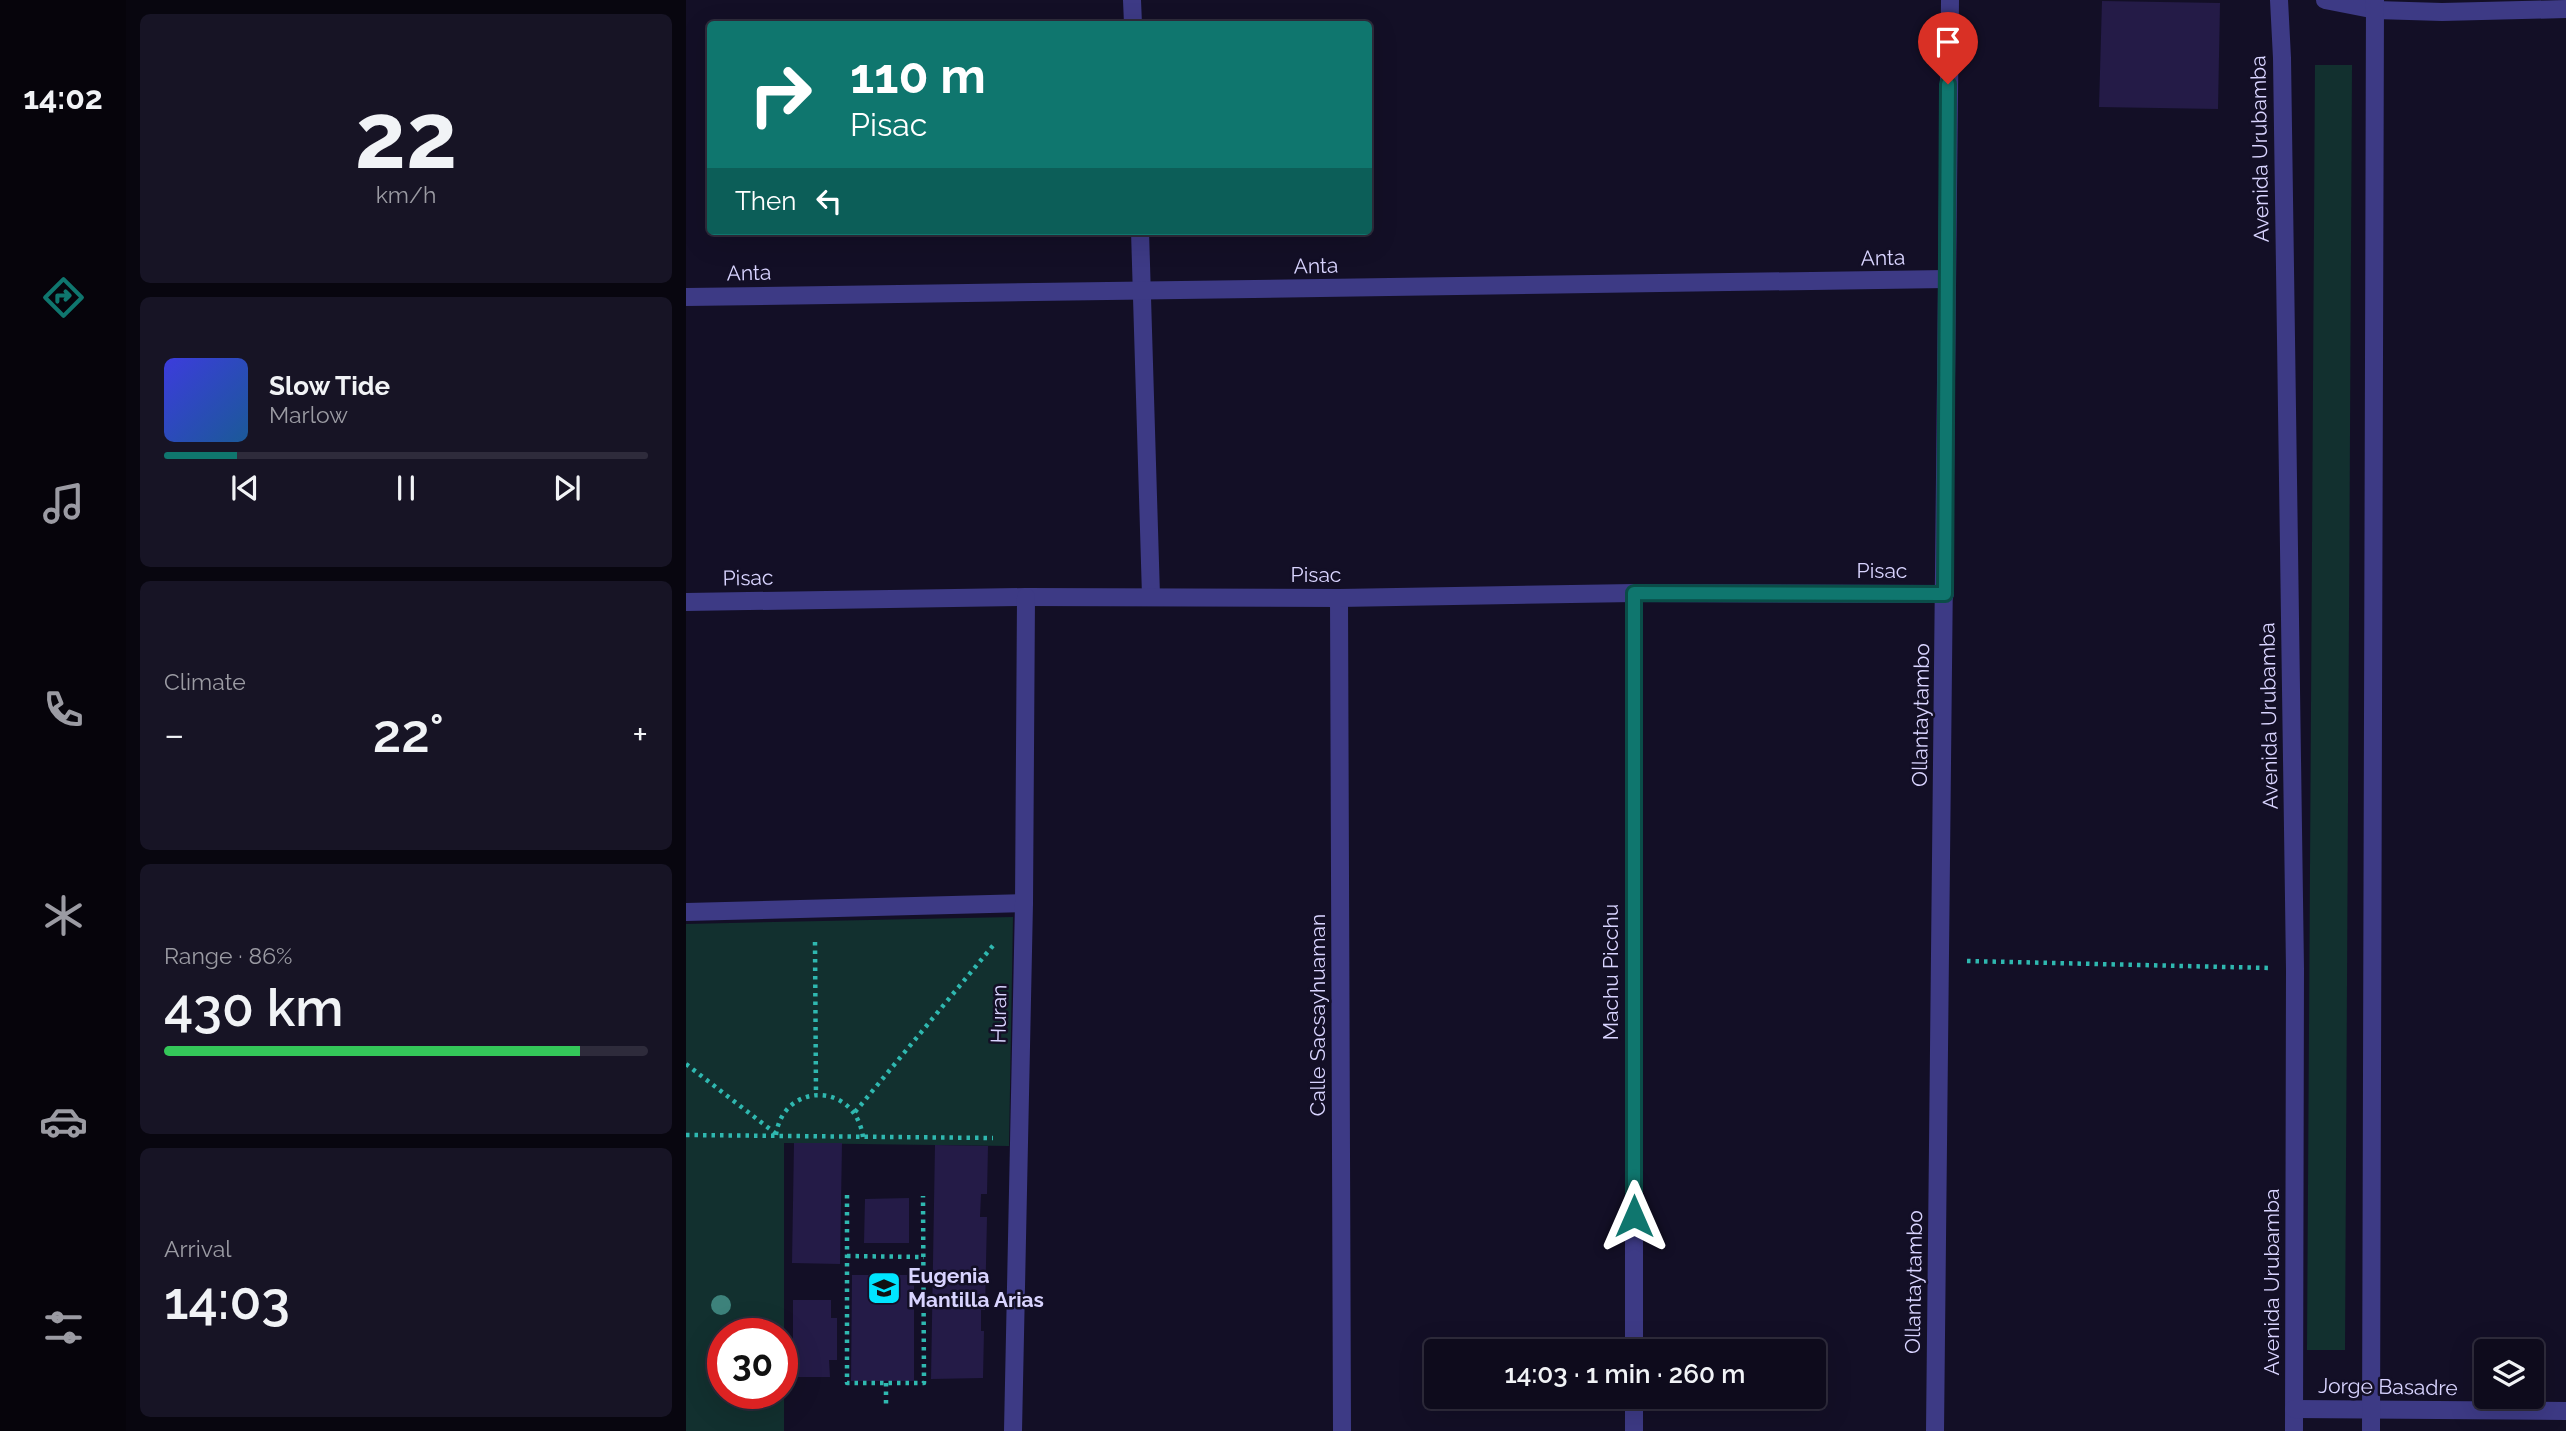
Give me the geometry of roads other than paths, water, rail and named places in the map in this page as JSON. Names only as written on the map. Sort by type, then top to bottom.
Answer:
[{"type":"street","points":[[1132,0],[1133,21]]},
{"type":"street","name":"Ollantaytambo","points":[[1935,1431],[1950,0]]},
{"type":"street","name":"Avenida Urubamba","points":[[2278,0],[2283,85],[2295,969],[2294,1431]]},
{"type":"street","points":[[2325,0],[2442,12],[2566,9]]},
{"type":"street","points":[[2371,1431],[2375,5]]},
{"type":"street","points":[[1140,235],[1151,596]]},
{"type":"street","name":"Anta","points":[[686,297],[1946,279]]},
{"type":"street","name":"Pisac","points":[[686,602],[1151,596],[1339,598],[1634,593],[1945,594]]},
{"type":"street","name":"Machu Picchu","points":[[1634,593],[1634,1339]]},
{"type":"street","name":"Huran","points":[[1013,1431],[1024,903],[1026,597]]},
{"type":"street","name":"Calle Sacsayhuaman","points":[[1339,598],[1342,1431]]},
{"type":"street","points":[[686,912],[1024,903]]},
{"type":"street","points":[[1634,1409],[1634,1431]]},
{"type":"street","name":"Jorge Basadre","points":[[2294,1409],[2566,1411]]},
{"type":"place","name":"Eugenia Mantilla Arias","points":[[884,1288]]}]
